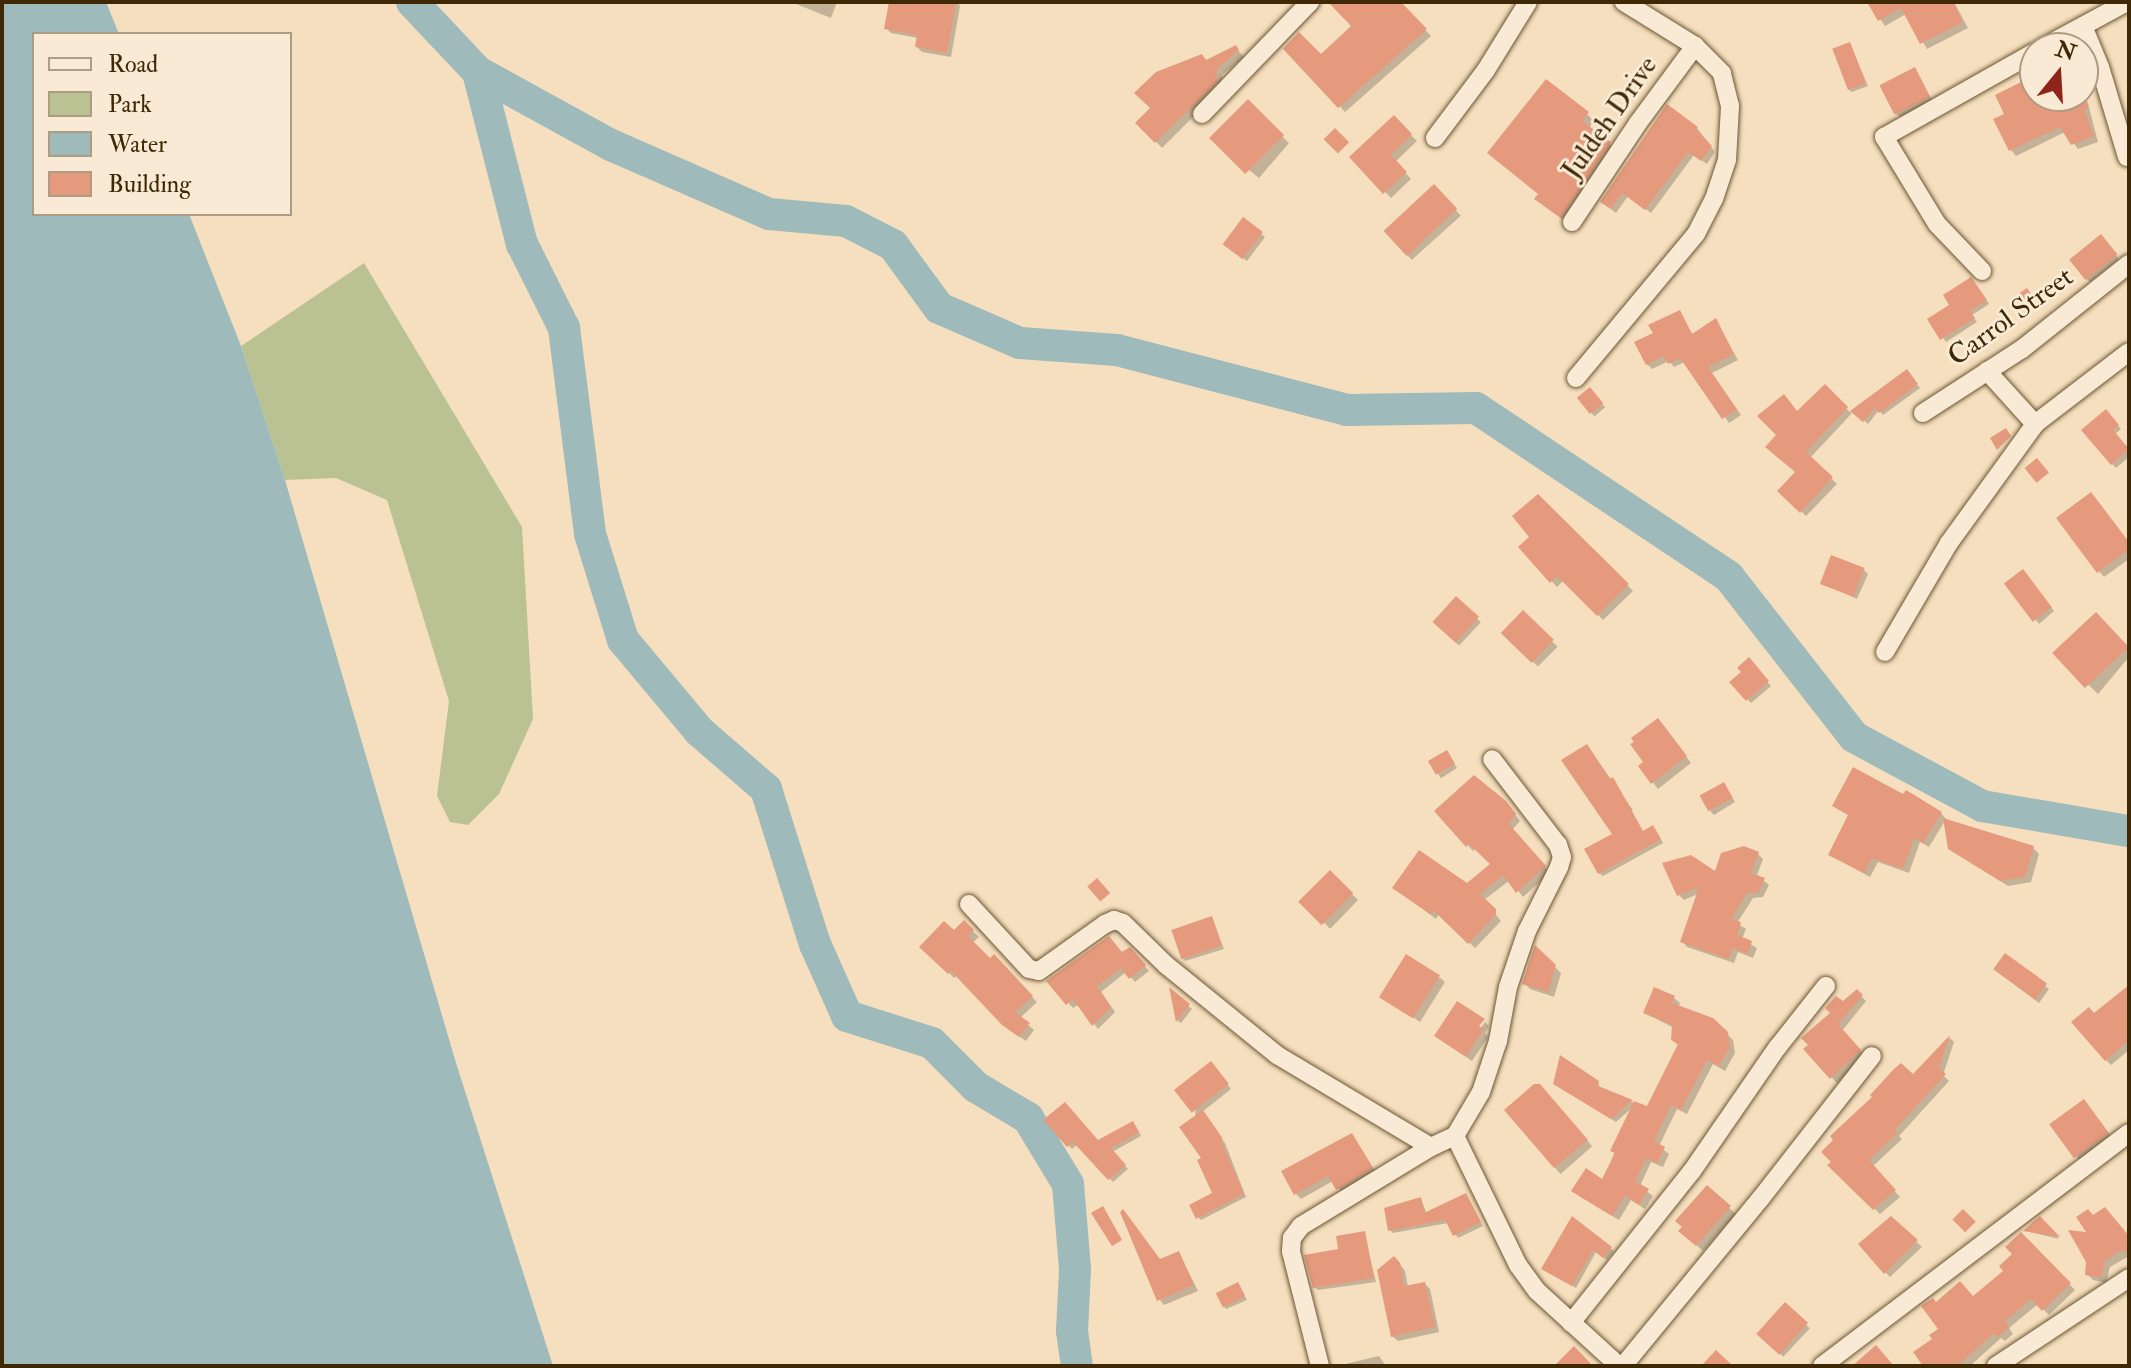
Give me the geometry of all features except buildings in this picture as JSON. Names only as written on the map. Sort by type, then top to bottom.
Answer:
[{"type":"street","points":[[1202,114],[1310,2]]},
{"type":"street","points":[[1435,138],[1494,59],[1528,2]]},
{"type":"street","points":[[1576,378],[1696,234],[1714,199],[1727,160],[1730,106],[1722,73],[1695,46],[1624,2]]},
{"type":"street","points":[[1645,14],[1660,2]]},
{"type":"street","points":[[2072,32],[2127,2]]},
{"type":"street","points":[[2083,26],[2100,67],[2127,157]]},
{"type":"street","name":"Juldeh Drive","points":[[1572,222],[1638,123],[1695,46]]},
{"type":"street","points":[[1982,271],[1937,224],[1884,137],[2019,61]]},
{"type":"street","name":"Carrol Street","points":[[1923,413],[2022,349],[2129,264]]},
{"type":"street","points":[[1885,652],[1949,543],[2035,424],[2129,352]]},
{"type":"street","points":[[1987,371],[2035,424]]},
{"type":"street","points":[[1320,1366],[1291,1251],[1292,1238],[1301,1226],[1431,1147],[1455,1136],[1481,1092],[1498,1041],[1512,973],[1562,857],[1558,845],[1492,759]]},
{"type":"street","points":[[969,904],[1029,969],[1039,971],[1105,924],[1114,920],[1123,923],[1166,965],[1277,1055],[1431,1147]]},
{"type":"street","points":[[1571,1323],[1692,1171],[1777,1048],[1826,986]]},
{"type":"street","points":[[1455,1136],[1518,1265],[1537,1291],[1621,1366],[1761,1198],[1872,1056]]},
{"type":"street","points":[[1822,1366],[2129,1133]]},
{"type":"street","points":[[1996,1366],[2129,1278]]},
{"type":"green space","points":[[364,263],[522,527],[533,719],[499,794],[468,825],[450,822],[437,796],[449,701],[387,500],[336,478],[285,480],[241,346]]},
{"type":"water","points":[[2,2],[106,2],[118,32],[32,32],[32,216],[190,216],[241,346],[285,480],[456,1063],[553,1366],[2,1366]]},
{"type":"waterway","points":[[412,2],[478,72],[611,145],[769,214],[846,221],[893,245],[939,308],[1020,343],[1117,350],[1347,410],[1476,408],[1729,577],[1854,737],[1982,806],[2129,831]]},
{"type":"waterway","points":[[478,72],[522,244],[564,328],[590,534],[623,640],[699,731],[766,789],[815,944],[847,1016],[932,1043],[976,1087],[1028,1118],[1068,1184],[1075,1270],[1072,1331],[1077,1366]]}]
